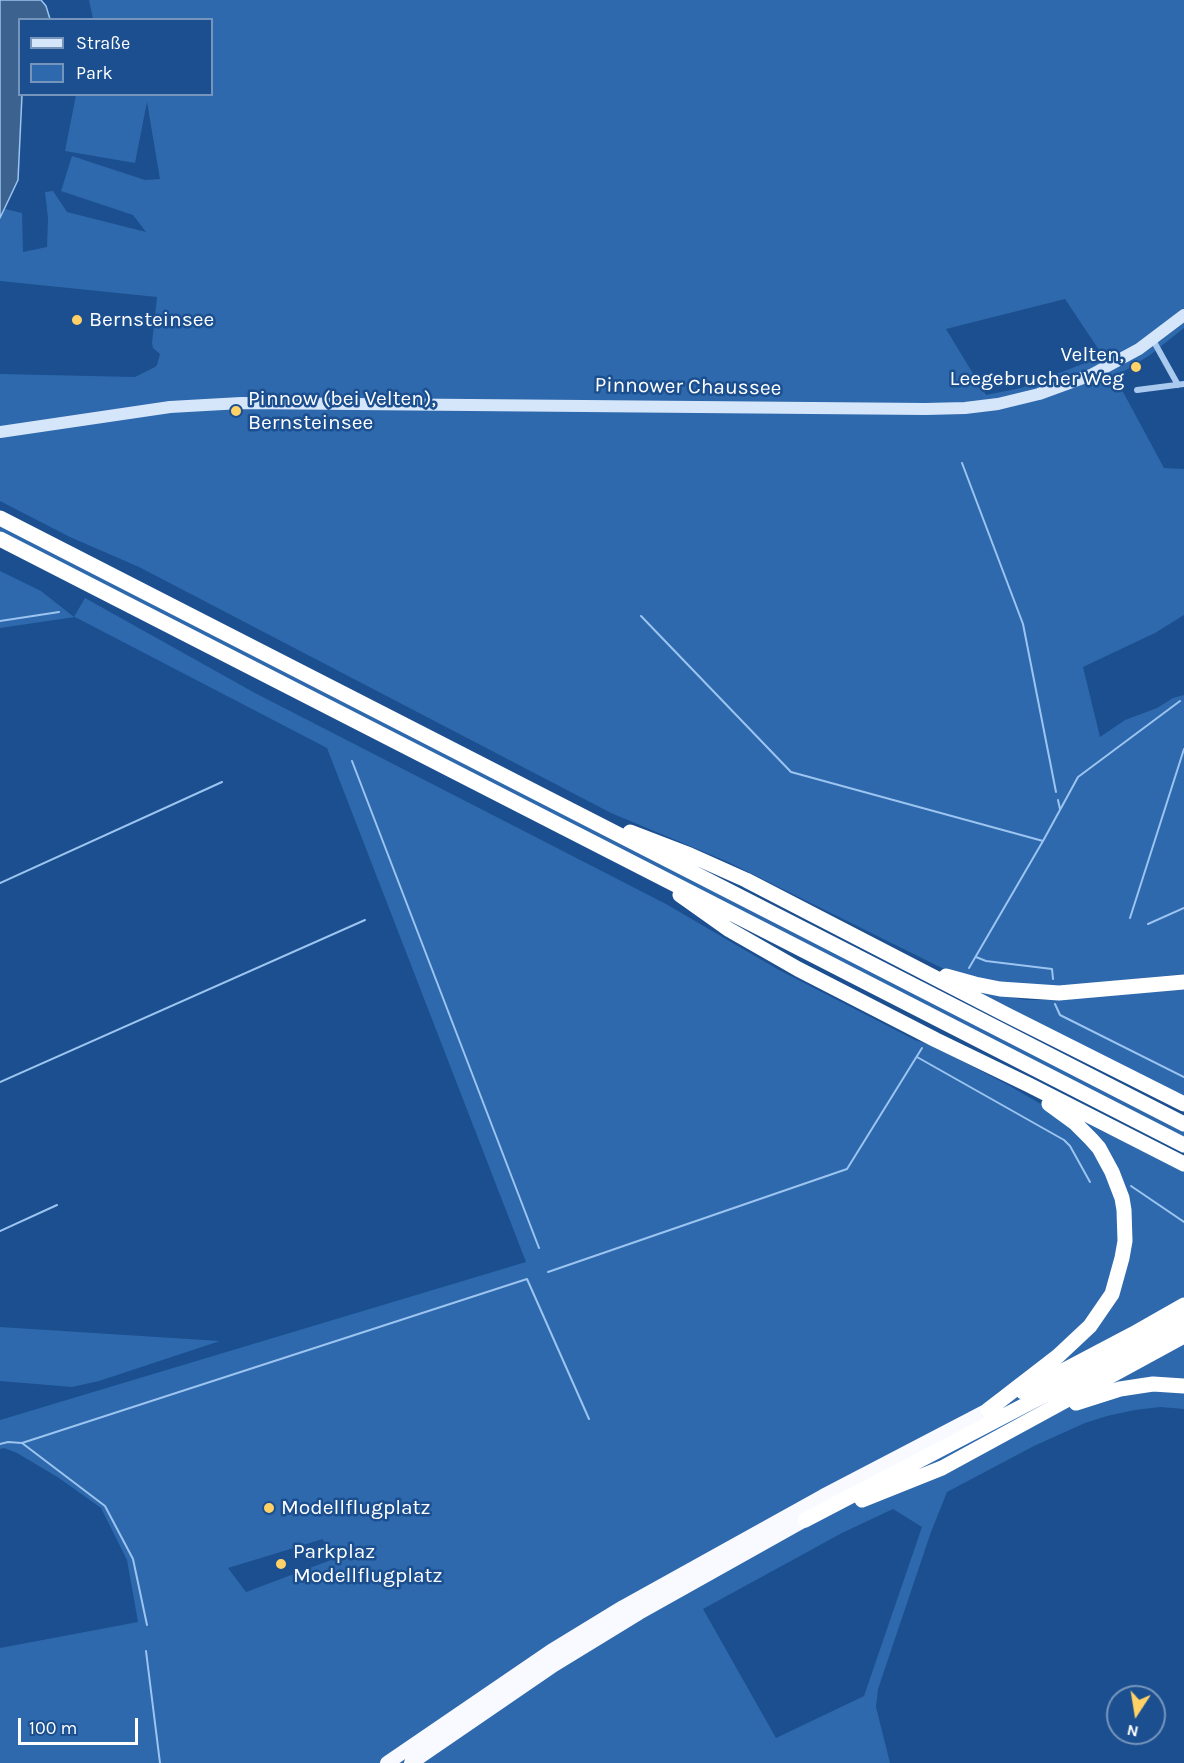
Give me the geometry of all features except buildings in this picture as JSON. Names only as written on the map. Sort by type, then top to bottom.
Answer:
[{"type":"highway","points":[[0,518],[1184,1124]]},
{"type":"highway","points":[[0,539],[1184,1145]]},
{"type":"highway","points":[[568,810],[719,867],[1184,1104]]},
{"type":"highway","points":[[636,864],[746,940],[959,1051],[1184,1164]]},
{"type":"highway","points":[[847,932],[942,974],[1000,989],[1068,993],[1184,982]]},
{"type":"highway","points":[[959,1051],[1075,1123],[1098,1148],[1112,1172],[1122,1198],[1125,1225],[1125,1241],[1118,1277],[1112,1293],[1098,1316],[1066,1350],[988,1410]]},
{"type":"highway","points":[[387,1763],[551,1651],[623,1607],[823,1496],[1184,1305]]},
{"type":"highway","points":[[411,1763],[563,1659],[649,1608],[805,1520],[1184,1320]]},
{"type":"highway","points":[[805,1520],[928,1474],[968,1455],[1184,1336]]},
{"type":"highway","points":[[1028,1421],[1120,1389],[1153,1384],[1184,1386]]},
{"type":"main road","name":"Pinnower Chaussee","points":[[0,432],[203,404],[965,408],[1012,401],[1054,389],[1107,367],[1153,340],[1184,315]]},
{"type":"street","points":[[1137,390],[1181,384],[1153,340]]},
{"type":"green space","points":[[89,0],[1184,0],[1184,328],[1150,355],[1115,377],[1164,468],[1184,469],[1184,615],[1155,633],[1083,667],[1100,737],[1125,720],[1184,695],[1184,974],[1053,987],[1013,985],[954,974],[728,862],[611,813],[139,567],[70,537],[0,501],[0,374],[135,377],[155,367],[160,354],[153,348],[152,343],[157,297],[0,281],[0,218],[5,209],[22,213],[23,252],[47,247],[48,218],[45,192],[53,191],[67,212],[146,232],[133,215],[61,191],[72,156],[145,180],[160,179],[147,102],[135,163],[65,151],[76,96],[213,96],[213,18],[93,18]],"holes":[[[1065,299],[1103,356],[1021,388],[986,395],[946,329]]]},
{"type":"green space","points":[[0,526],[1184,1131],[1184,1137],[0,531]]},
{"type":"green space","points":[[0,571],[41,591],[74,617],[85,598],[255,693],[666,904],[779,970],[1008,1085],[1046,1107],[1075,1129],[1097,1155],[1113,1188],[1120,1224],[1116,1266],[1108,1289],[1084,1325],[1037,1367],[995,1394],[1047,1370],[1086,1338],[1101,1321],[1112,1302],[1120,1286],[1126,1265],[1129,1212],[1118,1175],[1109,1157],[1094,1137],[1064,1107],[1184,1169],[1184,1409],[1160,1407],[1135,1410],[1085,1423],[1034,1446],[947,1492],[931,1532],[878,1689],[876,1707],[890,1763],[0,1763],[0,1648],[138,1622],[127,1560],[101,1508],[59,1478],[17,1453],[4,1448],[0,1449],[0,1420],[526,1262],[327,748],[75,617],[0,628]],"holes":[[[893,1509],[922,1527],[864,1696],[776,1738],[703,1609],[842,1533]],[[323,1539],[331,1560],[246,1592],[228,1568]]]},
{"type":"green space","points":[[1184,989],[1184,1100],[969,990],[1027,1000],[1058,1000]]},
{"type":"green space","points":[[0,1327],[220,1341],[99,1381],[72,1387],[0,1381]]},
{"type":"shaded area","points":[[0,0],[41,0],[46,6],[50,18],[18,18],[18,96],[22,96],[18,180],[0,218]]},
{"type":"waterway","points":[[962,463],[1023,624],[1056,792]]},
{"type":"waterway","points":[[0,621],[59,612]]},
{"type":"waterway","points":[[641,616],[791,772],[1043,841]]},
{"type":"waterway","points":[[969,968],[1078,777],[1180,701]]},
{"type":"waterway","points":[[1130,918],[1184,749]]},
{"type":"waterway","points":[[352,761],[539,1248]]},
{"type":"waterway","points":[[0,883],[222,782]]},
{"type":"waterway","points":[[1058,800],[1060,809]]},
{"type":"waterway","points":[[1148,924],[1184,908]]},
{"type":"waterway","points":[[0,1082],[365,920]]},
{"type":"waterway","points":[[976,957],[986,961],[1052,969],[1053,979]]},
{"type":"waterway","points":[[1055,1004],[1060,1015],[1184,1077]]},
{"type":"waterway","points":[[548,1272],[847,1169],[922,1048]]},
{"type":"waterway","points":[[917,1057],[1064,1140],[1070,1146],[1090,1182]]},
{"type":"waterway","points":[[1131,1186],[1184,1222]]},
{"type":"waterway","points":[[0,1231],[57,1205]]},
{"type":"waterway","points":[[22,1443],[527,1279],[589,1419]]},
{"type":"waterway","points":[[0,1444],[22,1443],[105,1506],[133,1559],[147,1625]]},
{"type":"waterway","points":[[146,1651],[160,1763]]},
{"type":"place","name":"Bernsteinsee","points":[[77,320]]},
{"type":"place","name":"Velten, Leegebrucher Weg","points":[[1136,367]]},
{"type":"place","name":"Pinnow (bei Velten), Bernsteinsee","points":[[236,411]]},
{"type":"place","name":"Modellflugplatz","points":[[269,1508]]},
{"type":"place","name":"Parkplaz Modellflugplatz","points":[[281,1564]]}]
